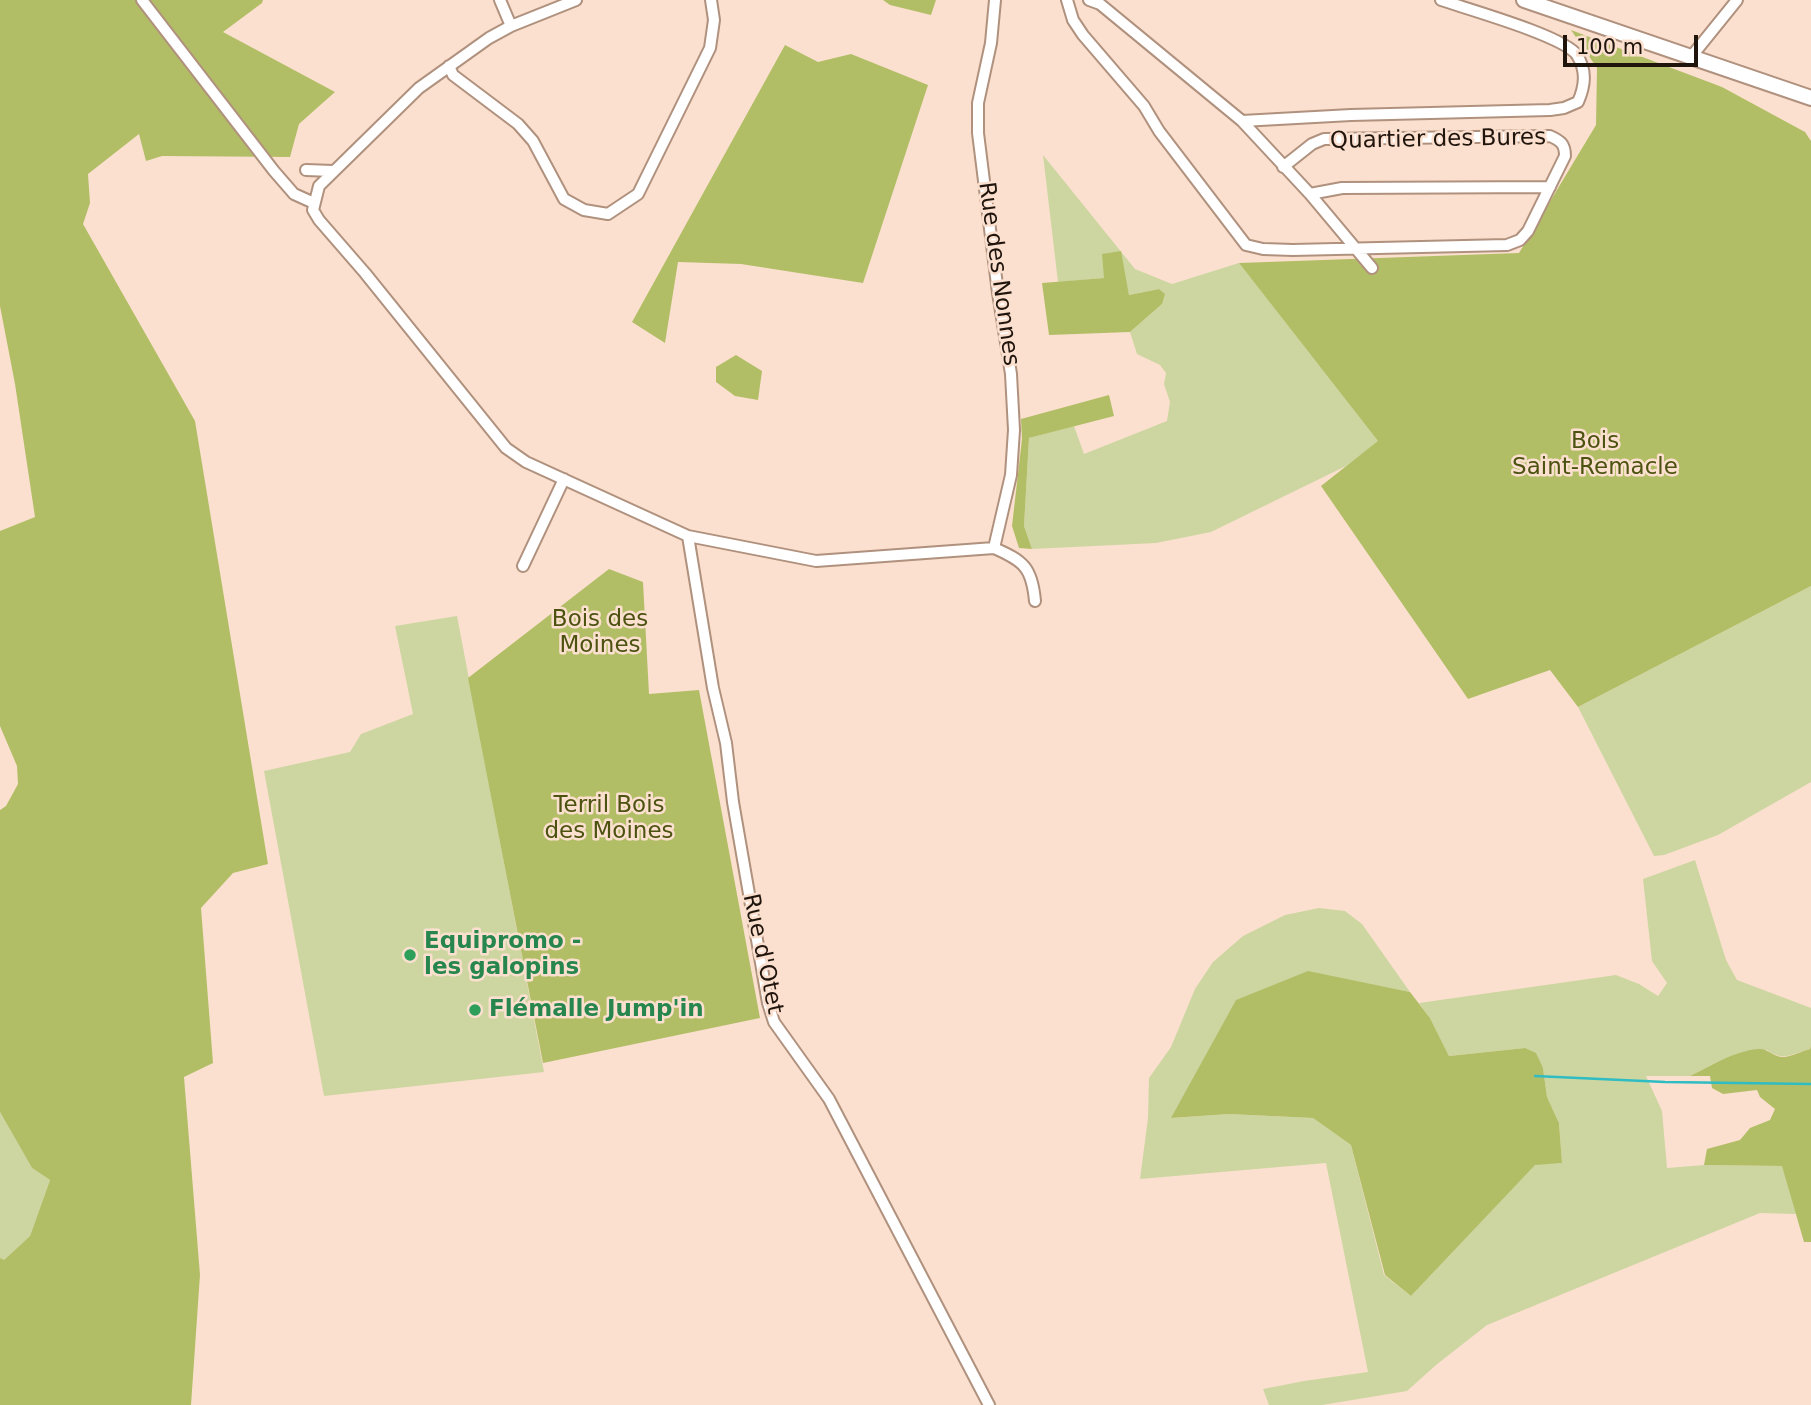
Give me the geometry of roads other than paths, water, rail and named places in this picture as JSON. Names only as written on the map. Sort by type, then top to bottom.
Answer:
[{"type":"street","points":[[142,0],[274,171],[294,194],[314,202]]},
{"type":"street","points":[[500,0],[511,26]]},
{"type":"street","points":[[576,0],[511,26],[419,88],[319,186],[313,210],[319,220],[506,448],[526,462],[688,536],[817,561],[994,548],[1014,556],[1031,573],[1035,601]]},
{"type":"street","points":[[449,66],[453,75],[518,124],[533,141],[564,200],[584,210],[608,214],[638,194],[710,48],[714,20],[711,0]]},
{"type":"street","name":"Rue des Nonnes","points":[[994,548],[1011,475],[1014,430],[1012,374],[998,293],[978,132],[978,103],[991,43],[995,0]]},
{"type":"street","points":[[1067,0],[1073,20],[1083,35],[1144,106],[1159,131],[1247,244],[1263,249],[1507,245],[1520,240],[1528,232],[1550,187]]},
{"type":"street","points":[[1242,121],[1351,115],[1550,110],[1578,102],[1584,86],[1583,70],[1576,53],[1552,38],[1441,0]]},
{"type":"street","points":[[1524,0],[1811,98]]},
{"type":"street","points":[[1691,57],[1737,0]]},
{"type":"street","points":[[1099,1],[1242,121],[1310,194],[1372,268]]},
{"type":"street","name":"Quartier des Bures","points":[[1283,167],[1324,139],[1550,136],[1561,141],[1565,148],[1565,156],[1550,187],[1342,188],[1310,194]]},
{"type":"street","points":[[306,170],[333,172]]},
{"type":"street","points":[[523,566],[564,480]]},
{"type":"street","name":"Rue d'Otet","points":[[688,536],[713,688],[726,743],[733,802],[768,1003],[774,1022],[829,1099],[989,1405]]},
{"type":"waterway","points":[[1535,1076],[1665,1082],[1811,1084]]},
{"type":"place","name":"Equipromo - les galopins","points":[[410,955]]},
{"type":"place","name":"Flémalle Jump'in","points":[[475,1010]]},
{"type":"park label","name":"Bois Saint-Remacle","points":[[1595,455]]},
{"type":"park label","name":"Bois des Moines","points":[[600,633]]},
{"type":"park label","name":"Terril Bois des Moines","points":[[609,819]]}]
